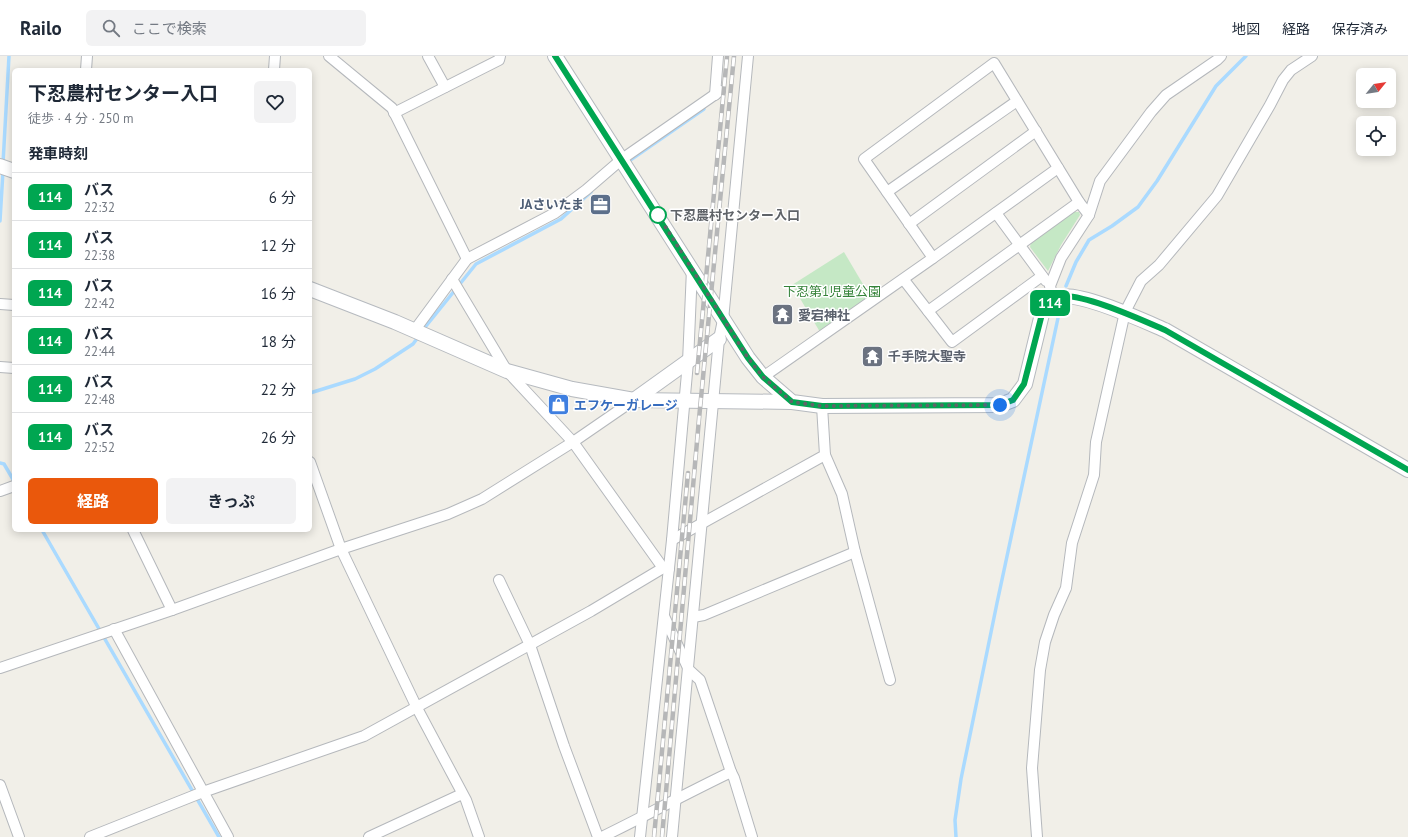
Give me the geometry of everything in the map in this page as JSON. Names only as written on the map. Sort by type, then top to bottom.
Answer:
[{"type":"main road","points":[[555,56],[748,358],[763,377],[792,402]]},
{"type":"main road","points":[[0,166],[12,170]]},
{"type":"main road","points":[[312,290],[395,322],[507,371],[572,389],[634,400],[792,402],[822,406],[1000,405],[1007,403],[1013,400],[1024,384],[1042,314],[1053,300],[1060,297],[1069,296],[1125,312],[1165,330],[1408,470]]},
{"type":"main road","points":[[634,400],[719,339]]},
{"type":"street","points":[[86,68],[87,56]]},
{"type":"street","points":[[274,68],[275,56]]},
{"type":"street","points":[[329,56],[392,108],[468,259]]},
{"type":"street","points":[[428,56],[445,87]]},
{"type":"street","points":[[394,113],[499,60],[500,56]]},
{"type":"street","points":[[414,331],[468,259],[555,213],[718,93],[718,56]]},
{"type":"street","points":[[672,837],[703,524],[719,339],[723,320],[748,56]]},
{"type":"street","points":[[1050,286],[1061,258],[1089,215],[1100,181],[1156,106],[1166,95],[1221,56]]},
{"type":"street","points":[[1037,837],[1032,768],[1040,670],[1054,615],[1066,588],[1072,543],[1094,475],[1096,442],[1125,312],[1141,281],[1159,265],[1216,196],[1270,105],[1283,80],[1291,70],[1312,56]]},
{"type":"street","points":[[933,258],[864,159],[994,63],[1079,202],[1089,215]]},
{"type":"street","points":[[887,192],[1018,101]]},
{"type":"street","points":[[909,224],[1036,131]]},
{"type":"street","points":[[763,377],[904,280],[1058,168]]},
{"type":"street","points":[[928,311],[1079,202]]},
{"type":"street","points":[[996,213],[1050,286],[1053,300]]},
{"type":"street","points":[[640,837],[664,616],[666,568],[672,540],[688,362],[692,269]]},
{"type":"street","points":[[904,280],[952,342],[1042,276]]},
{"type":"street","points":[[452,279],[507,371],[572,442],[666,568]]},
{"type":"street","points":[[0,304],[12,305]]},
{"type":"street","points":[[0,367],[12,368]]},
{"type":"street","points":[[0,668],[172,610],[341,549],[448,514],[482,499],[572,442],[634,400]]},
{"type":"street","points":[[822,406],[825,455],[842,494],[855,552],[890,680]]},
{"type":"street","points":[[672,540],[825,455]]},
{"type":"street","points":[[312,468],[341,549],[417,708],[466,800],[479,837]]},
{"type":"street","points":[[0,491],[12,487]]},
{"type":"street","points":[[134,532],[172,610]]},
{"type":"street","points":[[693,617],[704,615],[855,552]]},
{"type":"street","points":[[90,837],[203,792],[364,736],[417,708],[666,568]]},
{"type":"street","points":[[500,580],[530,645],[564,746],[598,837]]},
{"type":"street","points":[[664,616],[689,670],[700,680],[734,778],[752,837]]},
{"type":"street","points":[[114,629],[228,837]]},
{"type":"street","points":[[602,837],[731,772]]},
{"type":"street","points":[[0,785],[19,837]]},
{"type":"street","points":[[369,837],[462,794]]},
{"type":"green space","points":[[1074,212],[1079,212],[1080,215],[1061,245],[1048,271],[1030,247],[1031,242]]},
{"type":"green space","name":"下忍第1児童公園","points":[[844,252],[870,296],[820,332],[792,285]]},
{"type":"waterway","points":[[3,163],[9,56]]},
{"type":"waterway","points":[[1066,286],[1076,262],[1089,240],[1112,226],[1138,207],[1157,181],[1216,86],[1246,56]]},
{"type":"waterway","points":[[626,163],[704,109]]},
{"type":"waterway","points":[[0,221],[3,171]]},
{"type":"waterway","points":[[422,331],[476,264],[561,219],[591,192]]},
{"type":"waterway","points":[[956,837],[955,820],[961,779],[1058,318]]},
{"type":"waterway","points":[[312,392],[355,379],[375,369],[413,344],[419,336]]},
{"type":"waterway","points":[[0,463],[4,464],[12,478]]},
{"type":"waterway","points":[[43,532],[219,837]]},
{"type":"railway","points":[[697,373],[727,56]]},
{"type":"railway","points":[[662,837],[699,419],[734,56]]},
{"type":"railway","points":[[654,837],[688,473]]},
{"type":"bus line","name":"114","points":[[555,56],[748,358],[763,377],[792,402],[822,406],[1000,405],[1007,403],[1013,400],[1024,384],[1042,314],[1053,300],[1060,297],[1069,296],[1125,312],[1165,330],[1408,470]]},
{"type":"place","name":"JAさいたま","points":[[600,204]]},
{"type":"place","name":"下忍農村センター入口","points":[[658,215]]},
{"type":"place","name":"愛宕神社","points":[[783,315]]},
{"type":"place","name":"千手院大聖寺","points":[[873,356]]},
{"type":"place","name":"エフケーガレージ","points":[[559,405]]},
{"type":"route","points":[[658,215],[748,358],[763,377],[792,402],[822,406],[1000,405]]}]
